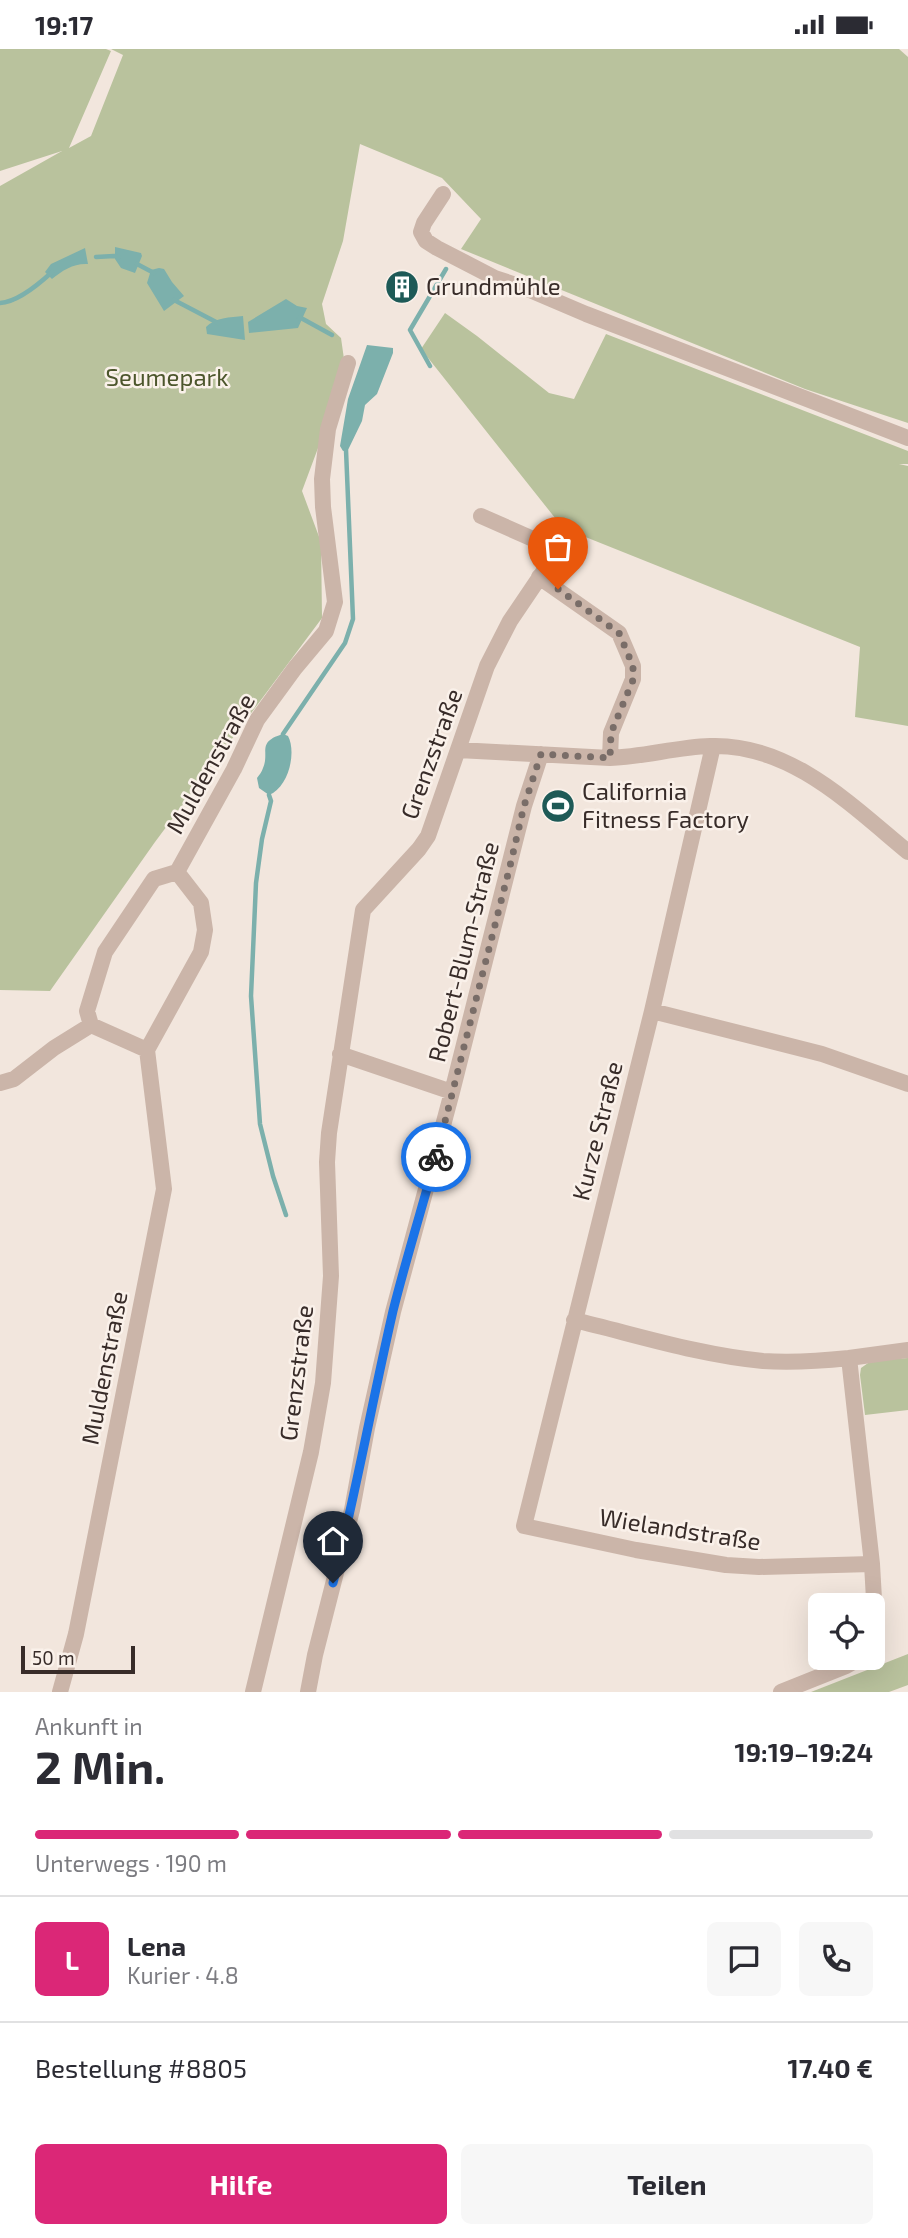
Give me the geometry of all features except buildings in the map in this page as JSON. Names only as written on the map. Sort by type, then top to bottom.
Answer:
[{"type":"street","points":[[443,194],[421,232],[426,241],[452,257],[495,278],[908,438]]},
{"type":"street","name":"Muldenstraße","points":[[91,1025],[87,1011],[105,951],[154,879],[177,872],[234,769],[257,720],[326,631],[335,602],[322,479],[328,429],[348,363]]},
{"type":"street","name":"Grenzstraße","points":[[253,1692],[310,1452],[323,1383],[331,1276],[327,1162],[340,1054],[363,910],[419,849],[428,835],[487,666],[510,621],[558,549],[481,516]]},
{"type":"street","points":[[540,577],[619,633],[633,666],[633,680],[611,733],[610,758]]},
{"type":"street","points":[[458,750],[610,758],[713,746],[765,754],[791,764],[819,781],[908,852]]},
{"type":"street","name":"Kurze Straße","points":[[524,1526],[652,1011],[713,746]]},
{"type":"street","name":"Robert-Blum-Straße","points":[[308,1692],[352,1510],[393,1312],[524,806],[541,754]]},
{"type":"street","name":"Muldenstraße","points":[[60,1692],[76,1634],[164,1189],[147,1051],[201,952],[205,930],[201,903],[177,872]]},
{"type":"street","points":[[652,1011],[822,1054],[908,1084]]},
{"type":"street","points":[[0,1083],[14,1079],[54,1048],[91,1025],[147,1051]]},
{"type":"street","points":[[340,1054],[452,1092]]},
{"type":"street","points":[[574,1320],[720,1355],[765,1361],[805,1362],[908,1350]]},
{"type":"street","points":[[849,1358],[874,1593]]},
{"type":"street","name":"Wielandstraße","points":[[524,1526],[636,1550],[726,1565],[759,1567],[872,1564]]},
{"type":"street","points":[[781,1692],[838,1670]]},
{"type":"green space","name":"Seumepark","points":[[0,49],[111,51],[69,148],[91,136],[123,55],[111,49],[899,49],[908,57],[908,423],[805,389],[461,249],[481,219],[442,178],[360,144],[343,241],[322,304],[326,324],[341,338],[346,373],[302,491],[321,542],[322,618],[155,842],[50,991],[0,990],[0,186],[62,151],[0,171]]},
{"type":"green space","points":[[445,313],[549,393],[574,399],[606,334],[908,451],[908,464],[899,464],[908,466],[908,726],[855,717],[860,647],[563,528],[421,349]]},
{"type":"green space","points":[[908,1358],[908,1410],[865,1415],[861,1368],[871,1361]]},
{"type":"green space","points":[[908,1654],[908,1685],[889,1692],[811,1692],[867,1670],[885,1670],[885,1663]]},
{"type":"water","points":[[115,247],[141,253],[135,273],[121,268],[115,259]]},
{"type":"water","points":[[85,248],[88,264],[69,268],[52,279],[45,272],[51,264]]},
{"type":"water","points":[[164,269],[184,296],[164,311],[147,283],[151,270]]},
{"type":"water","points":[[286,299],[297,306],[307,308],[298,328],[249,333],[248,322]]},
{"type":"water","points":[[243,316],[245,340],[207,334],[206,327],[213,322]]},
{"type":"water","points":[[367,345],[393,348],[393,353],[377,394],[365,405],[362,421],[348,450],[343,451],[340,446],[348,399]]},
{"type":"water","points":[[283,734],[288,736],[291,743],[289,769],[281,785],[269,795],[259,788],[257,778],[265,762],[269,740]]},
{"type":"waterway","points":[[96,257],[119,257]]},
{"type":"waterway","points":[[137,264],[154,273]]},
{"type":"waterway","points":[[430,366],[410,330],[446,269]]},
{"type":"waterway","points":[[0,303],[21,296],[52,272]]},
{"type":"waterway","points":[[174,300],[218,323]]},
{"type":"waterway","points":[[299,318],[332,335]]},
{"type":"waterway","points":[[283,734],[345,643],[353,619],[346,450]]},
{"type":"waterway","points":[[269,795],[271,801],[256,883],[251,996],[260,1124],[286,1215]]},
{"type":"way so far","points":[[436,1157],[524,806],[541,754],[610,758],[611,733],[633,680],[633,666],[619,633],[558,589]]},
{"type":"place","name":"Grundmühle","points":[[402,287]]},
{"type":"place","name":"California Fitness Factory","points":[[558,806]]},
{"type":"route","points":[[333,1583],[352,1510],[359,1463],[393,1312],[436,1157]]}]
